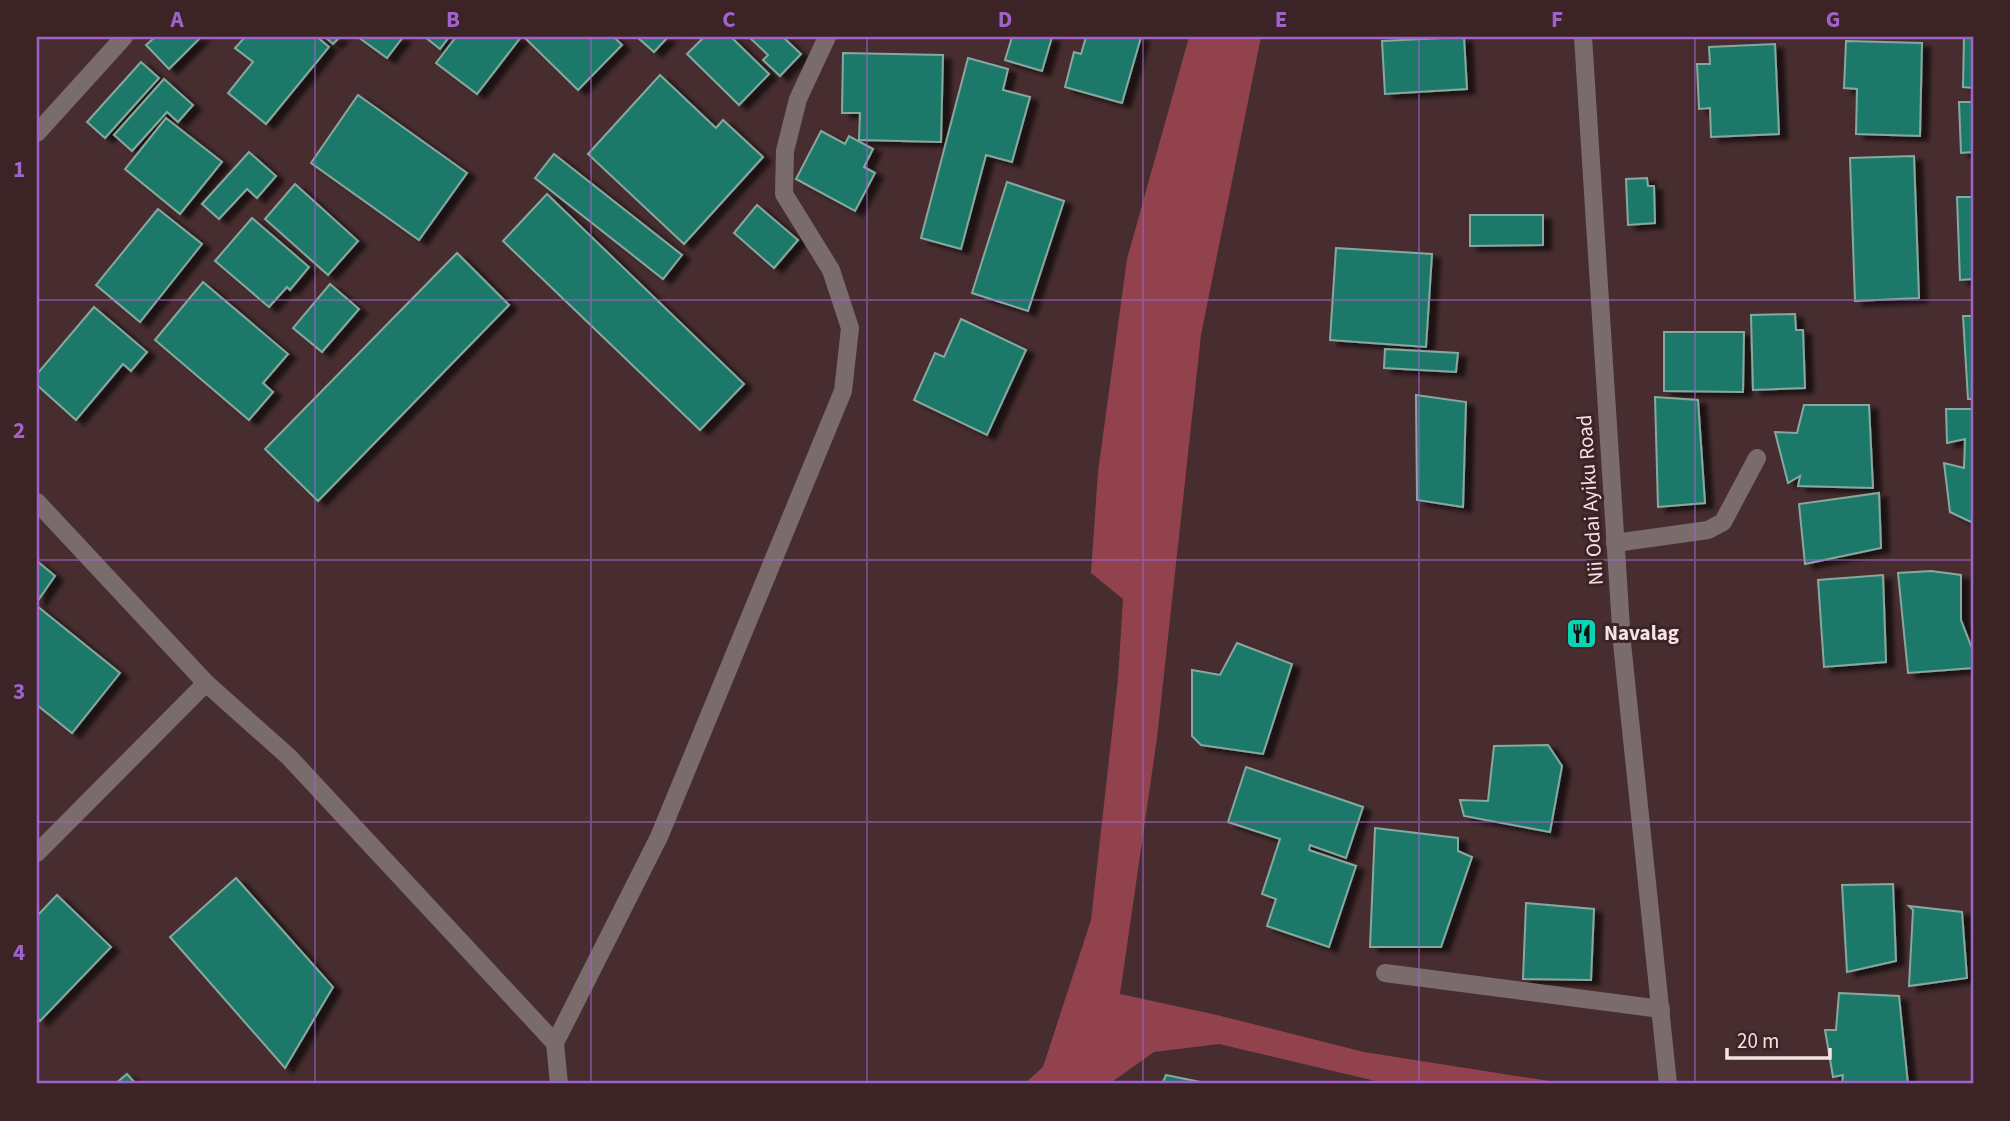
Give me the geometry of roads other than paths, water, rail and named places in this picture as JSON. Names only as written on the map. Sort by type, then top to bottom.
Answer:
[{"type":"street","points":[[37,132],[124,37]]},
{"type":"street","points":[[559,1084],[555,1043],[659,837],[843,391],[850,328],[831,270],[784,194],[785,151],[798,99],[827,37]]},
{"type":"street","name":"Nii Odai Ayiku Road","points":[[1583,37],[1622,643],[1668,1084]]},
{"type":"street","points":[[1615,543],[1707,530],[1723,522],[1757,458]]},
{"type":"street","points":[[37,502],[206,683],[289,757],[555,1043]]},
{"type":"street","points":[[37,853],[206,683]]},
{"type":"street","points":[[1385,973],[1661,1009]]},
{"type":"place","name":"Navalag","points":[[1581,633]]}]
